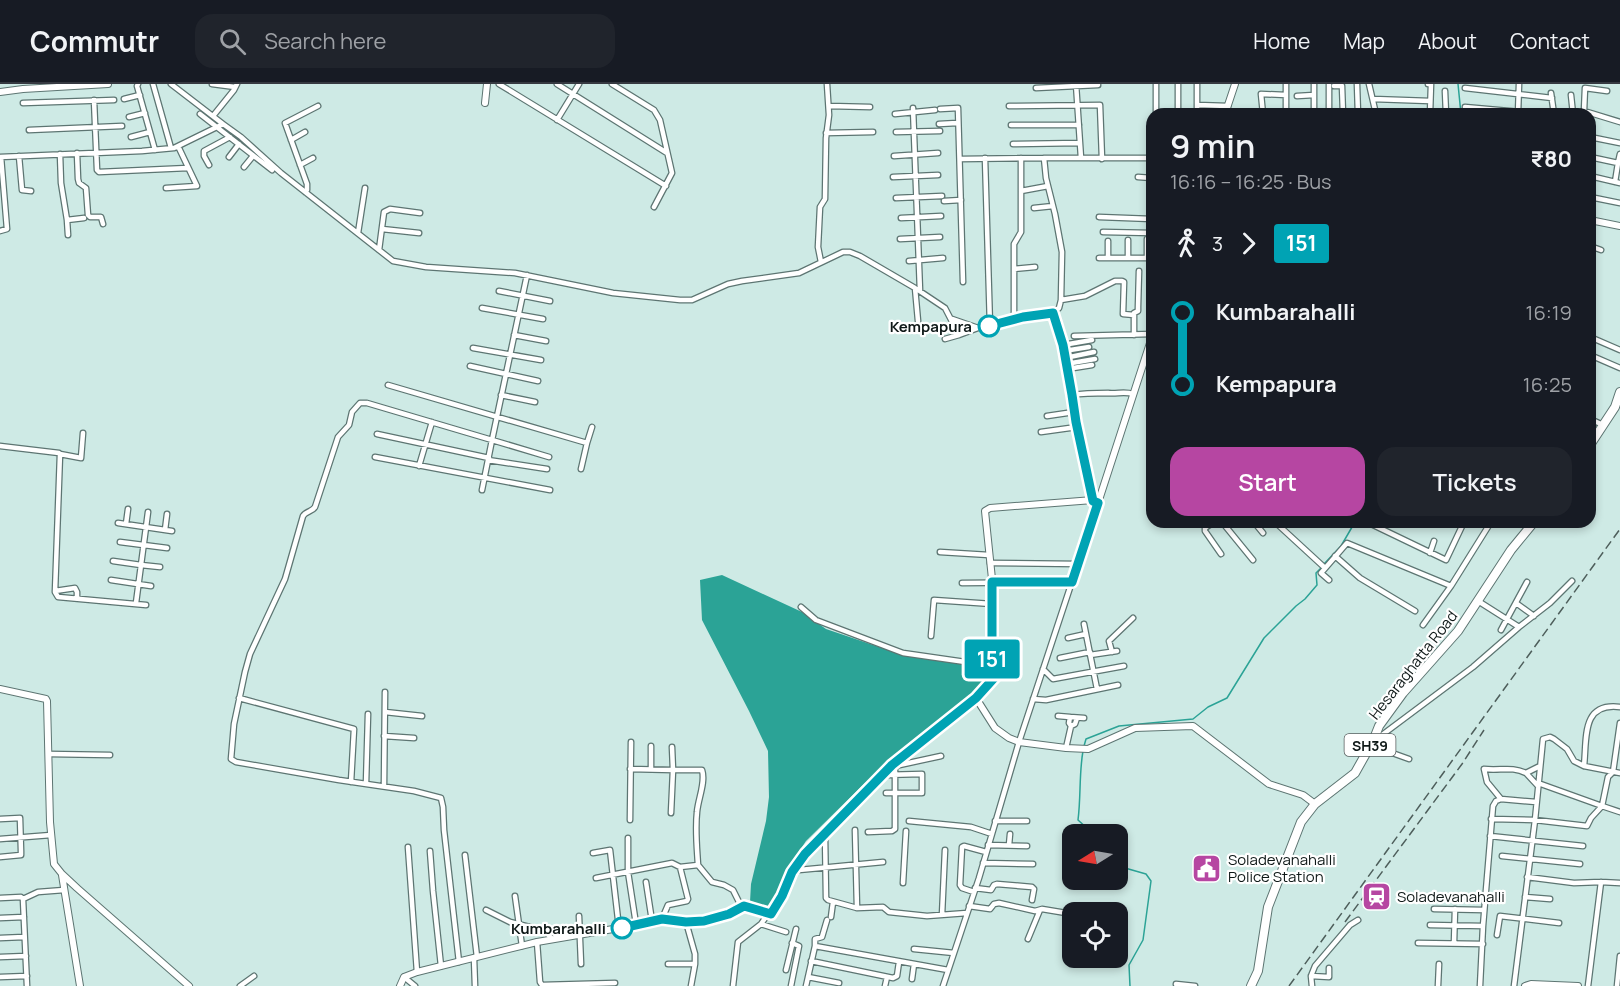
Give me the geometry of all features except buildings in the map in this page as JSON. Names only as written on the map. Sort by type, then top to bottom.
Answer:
[{"type":"main road","points":[[1596,435],[1615,407],[1620,392]]},
{"type":"main road","name":"Hesaraghatta Road","points":[[1251,986],[1258,971],[1268,907],[1301,822],[1316,804],[1355,773],[1379,726],[1403,693],[1458,631],[1511,550],[1529,528]]},
{"type":"street","points":[[0,92],[108,84]]},
{"type":"street","points":[[138,84],[155,150]]},
{"type":"street","points":[[153,84],[171,148]]},
{"type":"street","points":[[213,84],[236,85]]},
{"type":"street","points":[[485,103],[487,84]]},
{"type":"street","points":[[499,84],[666,186]]},
{"type":"street","points":[[557,84],[668,153]]},
{"type":"street","points":[[557,120],[579,84]]},
{"type":"street","points":[[612,84],[654,110],[660,120],[672,173],[654,207]]},
{"type":"street","points":[[821,262],[818,247],[820,207],[825,199],[826,133],[829,106],[827,84]]},
{"type":"street","points":[[1156,84],[1156,108]]},
{"type":"street","points":[[1178,84],[1178,108]]},
{"type":"street","points":[[1197,84],[1197,105],[1228,106],[1235,84]]},
{"type":"street","points":[[1286,84],[1286,108]]},
{"type":"street","points":[[1314,84],[1314,108]]},
{"type":"street","points":[[1357,84],[1358,108]]},
{"type":"street","points":[[1369,84],[1375,108]]},
{"type":"street","points":[[1428,84],[1431,84],[1430,108]]},
{"type":"street","points":[[1518,108],[1519,84]]},
{"type":"street","points":[[174,85],[393,261],[426,267],[527,275],[613,293],[692,300],[742,281],[794,274],[843,252],[850,252],[945,308],[959,335]]},
{"type":"street","points":[[213,116],[236,85]]},
{"type":"street","points":[[1076,85],[1081,159]]},
{"type":"street","points":[[1036,88],[1098,85]]},
{"type":"street","points":[[1330,108],[1332,85],[1342,86],[1343,108]]},
{"type":"street","points":[[1465,88],[1551,96],[1553,108]]},
{"type":"street","points":[[1584,108],[1585,88],[1606,91]]},
{"type":"street","points":[[1445,91],[1446,108]]},
{"type":"street","points":[[1261,108],[1261,94],[1286,94]]},
{"type":"street","points":[[1297,96],[1314,95]]},
{"type":"street","points":[[1570,95],[1572,108]]},
{"type":"street","points":[[123,99],[140,96]]},
{"type":"street","points":[[1373,99],[1430,101]]},
{"type":"street","points":[[94,100],[97,170],[99,172],[188,168]]},
{"type":"street","points":[[23,103],[114,100]]},
{"type":"street","points":[[1009,106],[1100,105],[1102,159]]},
{"type":"street","points":[[305,192],[307,184],[285,123],[318,106]]},
{"type":"street","points":[[829,106],[870,107]]},
{"type":"street","points":[[895,114],[913,110],[958,108],[963,282]]},
{"type":"street","points":[[913,110],[919,260],[918,321]]},
{"type":"street","points":[[129,117],[145,113]]},
{"type":"street","points":[[200,114],[272,170]]},
{"type":"street","points":[[1596,115],[1620,122]]},
{"type":"street","points":[[939,123],[957,123]]},
{"type":"street","points":[[0,231],[7,229],[1,157],[171,148],[223,124]]},
{"type":"street","points":[[1011,125],[1079,125]]},
{"type":"street","points":[[29,130],[122,126]]},
{"type":"street","points":[[896,132],[940,131]]},
{"type":"street","points":[[131,137],[150,132]]},
{"type":"street","points":[[291,140],[305,132]]},
{"type":"street","points":[[826,133],[873,132]]},
{"type":"street","points":[[209,165],[204,151],[230,137]]},
{"type":"street","points":[[1596,138],[1620,143]]},
{"type":"street","points":[[1013,144],[1080,142]]},
{"type":"street","points":[[229,157],[239,144]]},
{"type":"street","points":[[166,188],[197,186],[178,146]]},
{"type":"street","points":[[77,153],[78,179],[79,183],[86,188],[88,215],[101,218],[103,224]]},
{"type":"street","points":[[894,156],[938,153]]},
{"type":"street","points":[[60,154],[68,235]]},
{"type":"street","points":[[1596,177],[1617,182],[1620,154]]},
{"type":"street","points":[[19,156],[22,190],[31,192]]},
{"type":"street","points":[[244,167],[253,156]]},
{"type":"street","points":[[300,165],[313,158]]},
{"type":"street","points":[[985,158],[990,326]]},
{"type":"street","points":[[1014,319],[1014,244],[1021,232],[1021,158]]},
{"type":"street","points":[[945,339],[1014,319],[1053,313],[1059,308],[1062,252],[1044,158]]},
{"type":"street","points":[[960,159],[1146,158]]},
{"type":"street","points":[[1596,158],[1619,163]]},
{"type":"street","points":[[893,177],[938,176]]},
{"type":"street","points":[[1138,177],[1146,178]]},
{"type":"street","points":[[1021,191],[1048,186]]},
{"type":"street","points":[[358,233],[365,188]]},
{"type":"street","points":[[896,198],[961,200]]},
{"type":"street","points":[[1596,198],[1620,203]]},
{"type":"street","points":[[1034,208],[1053,206]]},
{"type":"street","points":[[379,250],[386,210],[420,213]]},
{"type":"street","points":[[901,218],[941,216]]},
{"type":"street","points":[[1099,217],[1146,219]]},
{"type":"street","points":[[67,220],[84,218]]},
{"type":"street","points":[[1596,221],[1620,226]]},
{"type":"street","points":[[382,229],[419,233]]},
{"type":"street","points":[[1103,232],[1146,233]]},
{"type":"street","points":[[900,239],[940,237]]},
{"type":"street","points":[[1128,240],[1128,258]]},
{"type":"street","points":[[1108,241],[1108,258]]},
{"type":"street","points":[[1596,248],[1601,250]]},
{"type":"street","points":[[909,261],[943,258]]},
{"type":"street","points":[[1099,258],[1146,258]]},
{"type":"street","points":[[1014,269],[1035,267]]},
{"type":"street","points":[[1134,335],[1134,315],[1138,308],[1139,271]]},
{"type":"street","points":[[482,490],[527,275]]},
{"type":"street","points":[[1061,300],[1085,297],[1115,281],[1122,281],[1124,282],[1123,314],[1134,315]]},
{"type":"street","points":[[499,291],[550,301]]},
{"type":"street","points":[[482,308],[543,320]]},
{"type":"street","points":[[1053,313],[1063,348],[1077,427],[1095,502]]},
{"type":"street","points":[[952,318],[978,328]]},
{"type":"street","points":[[514,335],[546,341]]},
{"type":"street","points":[[1074,336],[1134,335],[1146,338]]},
{"type":"street","points":[[1063,348],[1092,340]]},
{"type":"street","points":[[1596,340],[1620,350]]},
{"type":"street","points":[[1063,348],[1089,347]]},
{"type":"street","points":[[473,348],[540,360]]},
{"type":"street","points":[[1065,358],[1094,352]]},
{"type":"street","points":[[943,986],[975,890],[1019,742],[1078,564],[1095,502],[1146,356]]},
{"type":"street","points":[[1596,358],[1620,368]]},
{"type":"street","points":[[1067,367],[1095,359]]},
{"type":"street","points":[[1067,367],[1092,365]]},
{"type":"street","points":[[470,366],[538,381]]},
{"type":"street","points":[[388,385],[587,443]]},
{"type":"street","points":[[1072,395],[1125,392],[1133,394]]},
{"type":"street","points":[[501,395],[535,402]]},
{"type":"street","points":[[459,962],[441,798],[414,790],[351,782],[233,760],[231,759],[234,724],[250,654],[285,579],[303,516],[315,507],[338,437],[349,425],[354,408],[360,403],[368,403],[549,457]]},
{"type":"street","points":[[1047,416],[1074,412]]},
{"type":"street","points":[[419,466],[432,422]]},
{"type":"street","points":[[1596,422],[1603,425]]},
{"type":"street","points":[[581,469],[592,427]]},
{"type":"street","points":[[1041,432],[1077,427]]},
{"type":"street","points":[[0,446],[81,458],[83,433]]},
{"type":"street","points":[[377,435],[547,470]]},
{"type":"street","points":[[60,454],[55,591],[58,597],[146,604]]},
{"type":"street","points":[[375,457],[550,490]]},
{"type":"street","points":[[733,986],[738,942],[761,924],[768,914],[773,913],[795,867],[805,854],[883,775],[976,698],[995,677],[992,652],[992,582],[985,511],[987,508],[1095,502]]},
{"type":"street","points":[[126,524],[128,509]]},
{"type":"street","points":[[136,603],[148,512]]},
{"type":"street","points":[[165,530],[167,514]]},
{"type":"street","points":[[118,523],[172,531]]},
{"type":"street","points":[[1204,528],[1221,555]]},
{"type":"street","points":[[1227,528],[1253,560]]},
{"type":"street","points":[[1259,528],[1263,533]]},
{"type":"street","points":[[1281,528],[1323,567]]},
{"type":"street","points":[[1379,528],[1446,560],[1461,528]]},
{"type":"street","points":[[1423,625],[1451,586],[1487,528]]},
{"type":"street","points":[[1430,553],[1434,541]]},
{"type":"street","points":[[120,542],[167,548]]},
{"type":"street","points":[[1329,580],[1321,573],[1323,567],[1347,543],[1451,586]]},
{"type":"street","points":[[940,552],[988,555]]},
{"type":"street","points":[[1335,556],[1360,578],[1415,611]]},
{"type":"street","points":[[113,561],[160,567]]},
{"type":"street","points":[[990,563],[1078,564]]},
{"type":"street","points":[[111,580],[151,586]]},
{"type":"street","points":[[1409,759],[1372,743],[1473,666],[1550,603],[1572,581]]},
{"type":"street","points":[[962,583],[1072,582]]},
{"type":"street","points":[[1501,630],[1527,582]]},
{"type":"street","points":[[55,591],[75,588],[77,598]]},
{"type":"street","points":[[930,636],[934,600],[992,604]]},
{"type":"street","points":[[1478,601],[1519,627]]},
{"type":"street","points":[[1516,603],[1534,616]]},
{"type":"street","points":[[801,607],[816,620],[903,653],[993,666]]},
{"type":"street","points":[[1060,658],[1115,651],[1109,641],[1133,618]]},
{"type":"street","points":[[1084,624],[1097,689]]},
{"type":"street","points":[[1068,638],[1086,634]]},
{"type":"street","points":[[1043,669],[1053,680],[1124,666]]},
{"type":"street","points":[[1033,699],[1046,700],[1118,685]]},
{"type":"street","points":[[0,688],[47,701],[54,864],[62,874],[189,986]]},
{"type":"street","points":[[384,786],[385,692]]},
{"type":"street","points":[[239,698],[354,729],[351,782]]},
{"type":"street","points":[[976,698],[995,728],[1019,742],[1083,750],[1135,728],[1193,726],[1269,784],[1303,795],[1316,804]]},
{"type":"street","points":[[1584,766],[1588,723],[1591,716],[1595,711],[1608,705],[1620,707]]},
{"type":"street","points":[[385,712],[422,716]]},
{"type":"street","points":[[366,784],[368,714]]},
{"type":"street","points":[[1058,716],[1084,718]]},
{"type":"street","points":[[1066,748],[1071,726],[1070,717]]},
{"type":"street","points":[[1071,726],[1075,724],[1077,718]]},
{"type":"street","points":[[1491,819],[1535,820],[1587,826],[1602,806],[1608,777],[1613,772],[1620,723]]},
{"type":"street","points":[[384,736],[414,738]]},
{"type":"street","points":[[1514,986],[1543,739],[1550,737],[1567,749],[1577,764],[1620,773]]},
{"type":"street","points":[[630,820],[631,742]]},
{"type":"street","points":[[651,746],[651,769]]},
{"type":"street","points":[[671,813],[672,747]]},
{"type":"street","points":[[49,754],[111,755]]},
{"type":"street","points":[[895,764],[941,756]]},
{"type":"street","points":[[894,830],[895,764]]},
{"type":"street","points":[[1526,773],[1540,766]]},
{"type":"street","points":[[630,769],[702,770],[697,811],[698,866],[712,882],[733,890],[740,909]]},
{"type":"street","points":[[1501,799],[1487,782],[1484,769],[1518,769],[1526,773],[1538,785],[1620,812]]},
{"type":"street","points":[[883,775],[921,774],[923,784],[922,793],[886,793]]},
{"type":"street","points":[[1480,986],[1493,806],[1501,799],[1536,802]]},
{"type":"street","points":[[0,819],[20,815],[21,864]]},
{"type":"street","points":[[909,821],[971,827],[992,834]]},
{"type":"street","points":[[995,821],[1027,821]]},
{"type":"street","points":[[855,830],[857,908]]},
{"type":"street","points":[[868,832],[894,830],[909,832],[903,883]]},
{"type":"street","points":[[825,834],[826,898],[828,900],[857,908],[883,907],[889,912],[927,916],[967,913]]},
{"type":"street","points":[[1009,845],[1010,834]]},
{"type":"street","points":[[0,839],[51,835]]},
{"type":"street","points":[[1490,836],[1583,846]]},
{"type":"street","points":[[628,838],[628,872],[636,924]]},
{"type":"street","points":[[988,845],[1027,846]]},
{"type":"street","points":[[408,847],[417,972]]},
{"type":"street","points":[[986,852],[962,847],[960,885],[962,888],[991,890],[997,884],[1032,887],[1034,889],[1032,900]]},
{"type":"street","points":[[593,852],[609,850],[619,928]]},
{"type":"street","points":[[942,915],[945,850]]},
{"type":"street","points":[[430,851],[441,966]]},
{"type":"street","points":[[0,857],[21,855]]},
{"type":"street","points":[[465,855],[476,986]]},
{"type":"street","points":[[1502,856],[1580,864]]},
{"type":"street","points":[[795,867],[799,870],[883,862]]},
{"type":"street","points":[[596,878],[672,863],[680,867],[698,866]]},
{"type":"street","points":[[983,863],[1033,864]]},
{"type":"street","points":[[662,919],[668,905],[688,900],[680,867]]},
{"type":"street","points":[[62,874],[80,986]]},
{"type":"street","points":[[1527,877],[1574,883],[1620,883]]},
{"type":"street","points":[[646,882],[652,921]]},
{"type":"street","points":[[1588,986],[1601,882]]},
{"type":"street","points":[[0,898],[21,897],[23,899],[38,892],[64,890]]},
{"type":"street","points":[[515,896],[522,946]]},
{"type":"street","points":[[1525,897],[1550,899]]},
{"type":"street","points":[[23,899],[27,986]]},
{"type":"street","points":[[806,986],[815,939],[822,938],[833,902]]},
{"type":"street","points":[[969,906],[990,909],[994,904],[999,903],[1035,911],[1062,913]]},
{"type":"street","points":[[400,986],[404,977],[417,972],[552,939],[662,919],[686,922],[704,921],[729,914],[746,906],[768,914]]},
{"type":"street","points":[[508,909],[517,911]]},
{"type":"street","points":[[1434,909],[1484,910]]},
{"type":"street","points":[[1454,943],[1455,909]]},
{"type":"street","points":[[486,910],[510,922],[545,931],[552,939]]},
{"type":"street","points":[[1028,939],[1040,910]]},
{"type":"street","points":[[579,916],[581,964]]},
{"type":"street","points":[[1497,935],[1500,916],[1559,923]]},
{"type":"street","points":[[0,918],[24,918]]},
{"type":"street","points":[[1312,986],[1311,976],[1316,966],[1350,925],[1358,920]]},
{"type":"street","points":[[686,922],[695,954],[691,986]]},
{"type":"street","points":[[761,924],[786,932]]},
{"type":"street","points":[[1430,924],[1483,926]]},
{"type":"street","points":[[786,970],[795,929]]},
{"type":"street","points":[[0,938],[24,937]]},
{"type":"street","points":[[537,942],[542,985],[615,983]]},
{"type":"street","points":[[791,986],[799,946],[792,943]]},
{"type":"street","points":[[1418,943],[1483,945]]},
{"type":"street","points":[[815,945],[948,970]]},
{"type":"street","points":[[914,949],[954,953]]},
{"type":"street","points":[[798,954],[893,978],[897,976],[899,962]]},
{"type":"street","points":[[0,957],[26,956]]},
{"type":"street","points":[[1617,986],[1620,956]]},
{"type":"street","points":[[668,964],[695,964]]},
{"type":"street","points":[[912,980],[914,964]]},
{"type":"street","points":[[1438,986],[1439,964]]},
{"type":"street","points":[[1311,976],[1329,976],[1329,968]]},
{"type":"street","points":[[0,977],[27,976]]},
{"type":"street","points":[[244,985],[254,976]]},
{"type":"street","points":[[404,977],[414,986]]},
{"type":"street","points":[[808,977],[839,983]]},
{"type":"street","points":[[885,986],[887,977]]},
{"type":"street","points":[[1176,984],[1195,986]]},
{"type":"street","points":[[1525,986],[1578,986]]},
{"type":"shaded area","points":[[722,575],[802,612],[826,629],[882,648],[923,658],[986,667],[991,671],[991,678],[972,697],[865,783],[806,841],[788,868],[769,909],[762,910],[750,902],[751,884],[766,821],[769,797],[768,751],[702,620],[700,580]]},
{"type":"waterway","points":[[1458,84],[1460,108]]},
{"type":"waterway","points":[[1324,564],[1341,546],[1352,528]]},
{"type":"waterway","points":[[1084,746],[1086,739],[1119,726],[1193,719],[1208,707],[1227,698],[1264,638],[1317,585],[1316,573],[1321,568]]},
{"type":"waterway","points":[[1082,824],[1078,820],[1083,751]]},
{"type":"waterway","points":[[1128,869],[1146,874],[1151,881],[1143,940],[1129,965],[1130,986]]},
{"type":"railway","points":[[1289,986],[1620,529]]},
{"type":"railway","points":[[1345,922],[1462,764],[1484,730]]},
{"type":"bus line","name":"151","points":[[622,928],[662,919],[686,922],[704,921],[729,914],[744,906],[768,914],[773,913],[792,872],[805,854],[892,765],[976,698],[995,677],[992,662],[992,582],[1072,582],[1098,503],[1093,501],[1063,345],[1053,313],[1023,317],[989,326]]},
{"type":"place","name":"Kempapura","points":[[989,326]]},
{"type":"place","name":"Soladevanahalli Police Station","points":[[1207,868]]},
{"type":"place","name":"Soladevanahalli","points":[[1376,896]]},
{"type":"place","name":"Kumbarahalli","points":[[622,928]]}]
